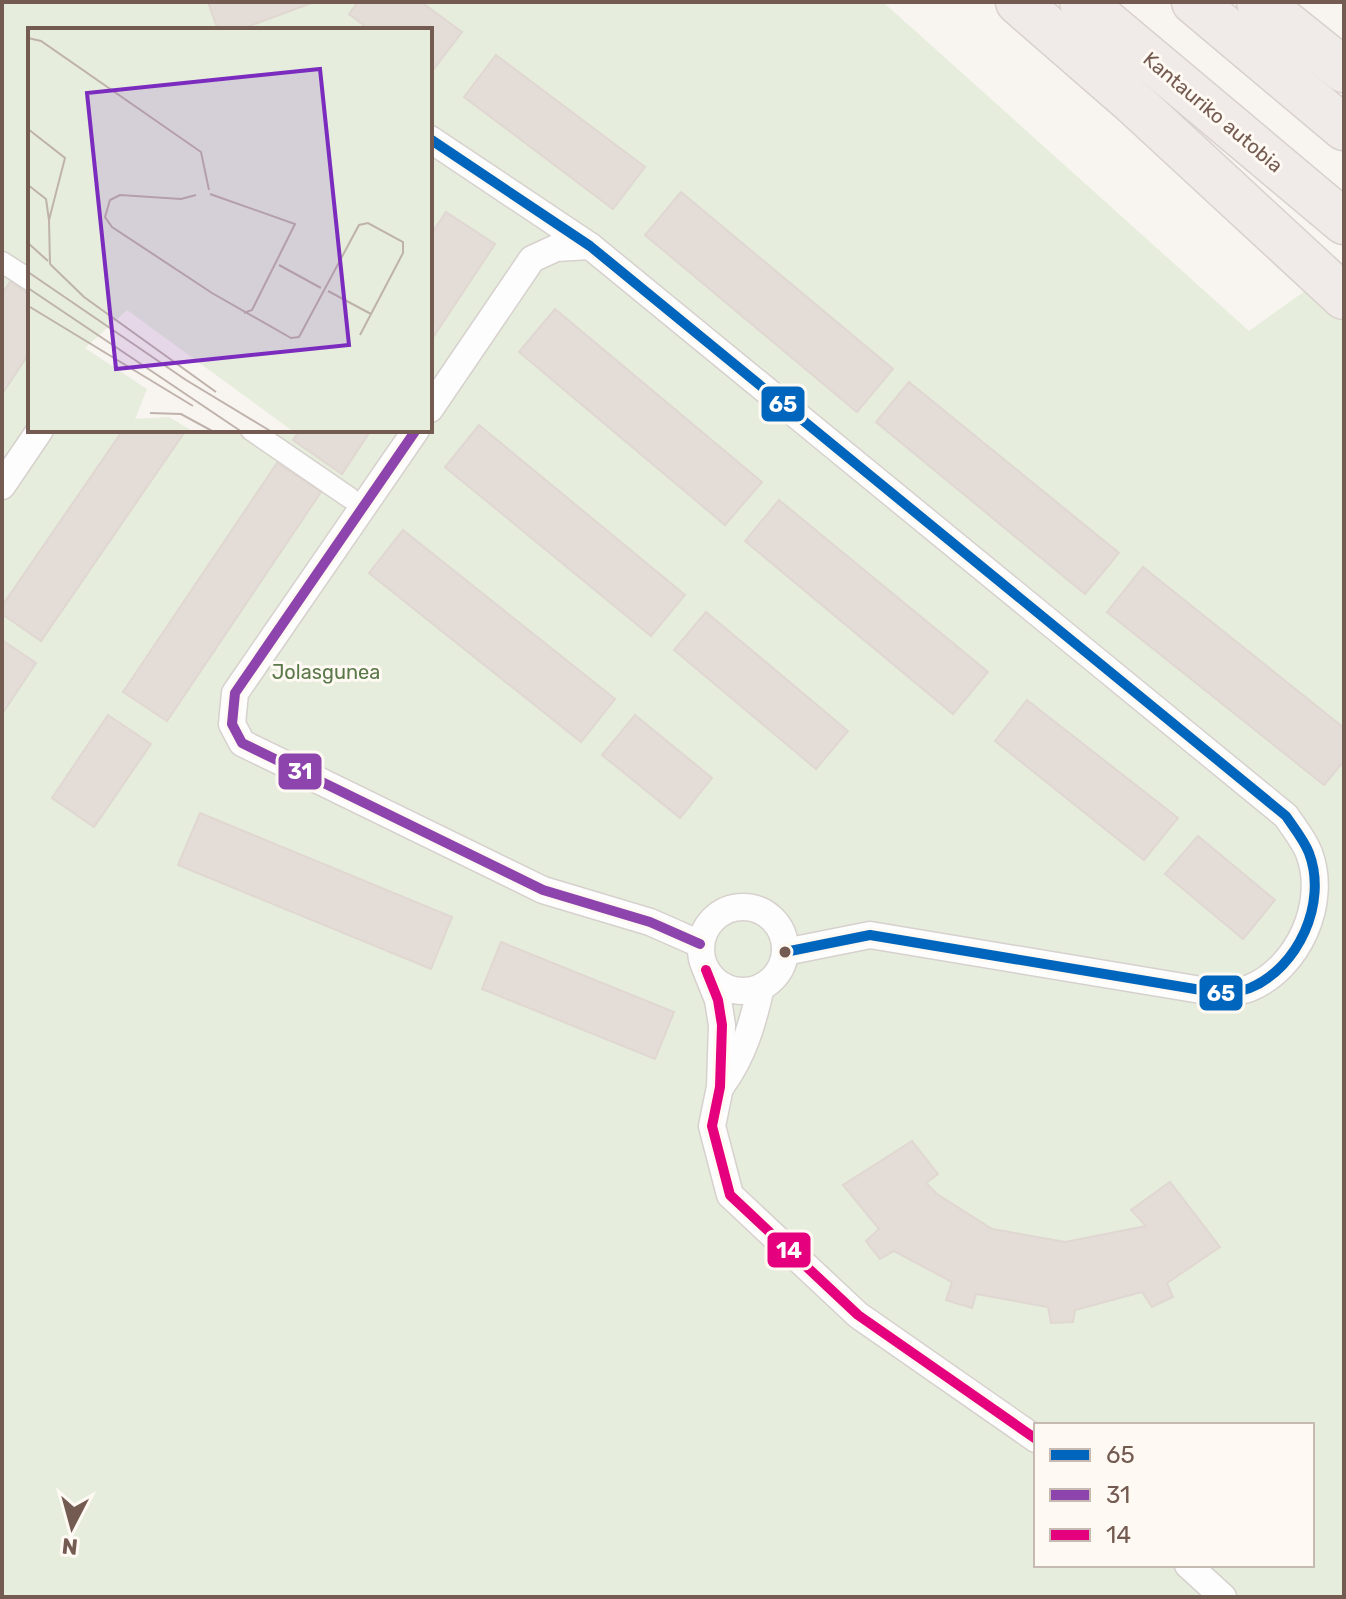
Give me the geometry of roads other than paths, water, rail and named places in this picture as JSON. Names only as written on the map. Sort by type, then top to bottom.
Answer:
[{"type":"highway","points":[[1018,2],[1134,103],[1344,297]]},
{"type":"highway","name":"Kantauriko autobia","points":[[1082,2],[1344,222]]},
{"type":"highway","points":[[1194,2],[1344,128]]},
{"type":"highway","points":[[1259,2],[1344,70]]},
{"type":"street","points":[[432,140],[590,246],[1286,816],[1309,853],[1315,880],[1311,917],[1296,949],[1278,970],[1249,989],[1219,993],[1168,987],[870,935],[785,952]]},
{"type":"street","points":[[432,406],[532,259],[534,233],[519,201]]},
{"type":"street","points":[[532,259],[556,248],[590,246]]},
{"type":"street","points":[[2,262],[28,279]]},
{"type":"street","points":[[2,486],[39,432]]},
{"type":"street","points":[[254,432],[350,498]]},
{"type":"street","points":[[415,432],[235,693],[232,724],[242,743],[543,890],[650,922],[700,944]]},
{"type":"street","points":[[706,970],[724,987],[736,991],[761,987],[778,973],[785,952],[777,925],[767,915],[740,907],[713,919],[700,944],[706,970],[718,1000],[722,1025],[720,1087],[712,1126],[730,1195],[858,1315],[1034,1438]]},
{"type":"street","points":[[720,1087],[734,1069],[753,1026],[761,987]]},
{"type":"street","points":[[1190,1567],[1223,1597]]},
{"type":"park label","name":"Jolasgunea","points":[[326,672]]}]
